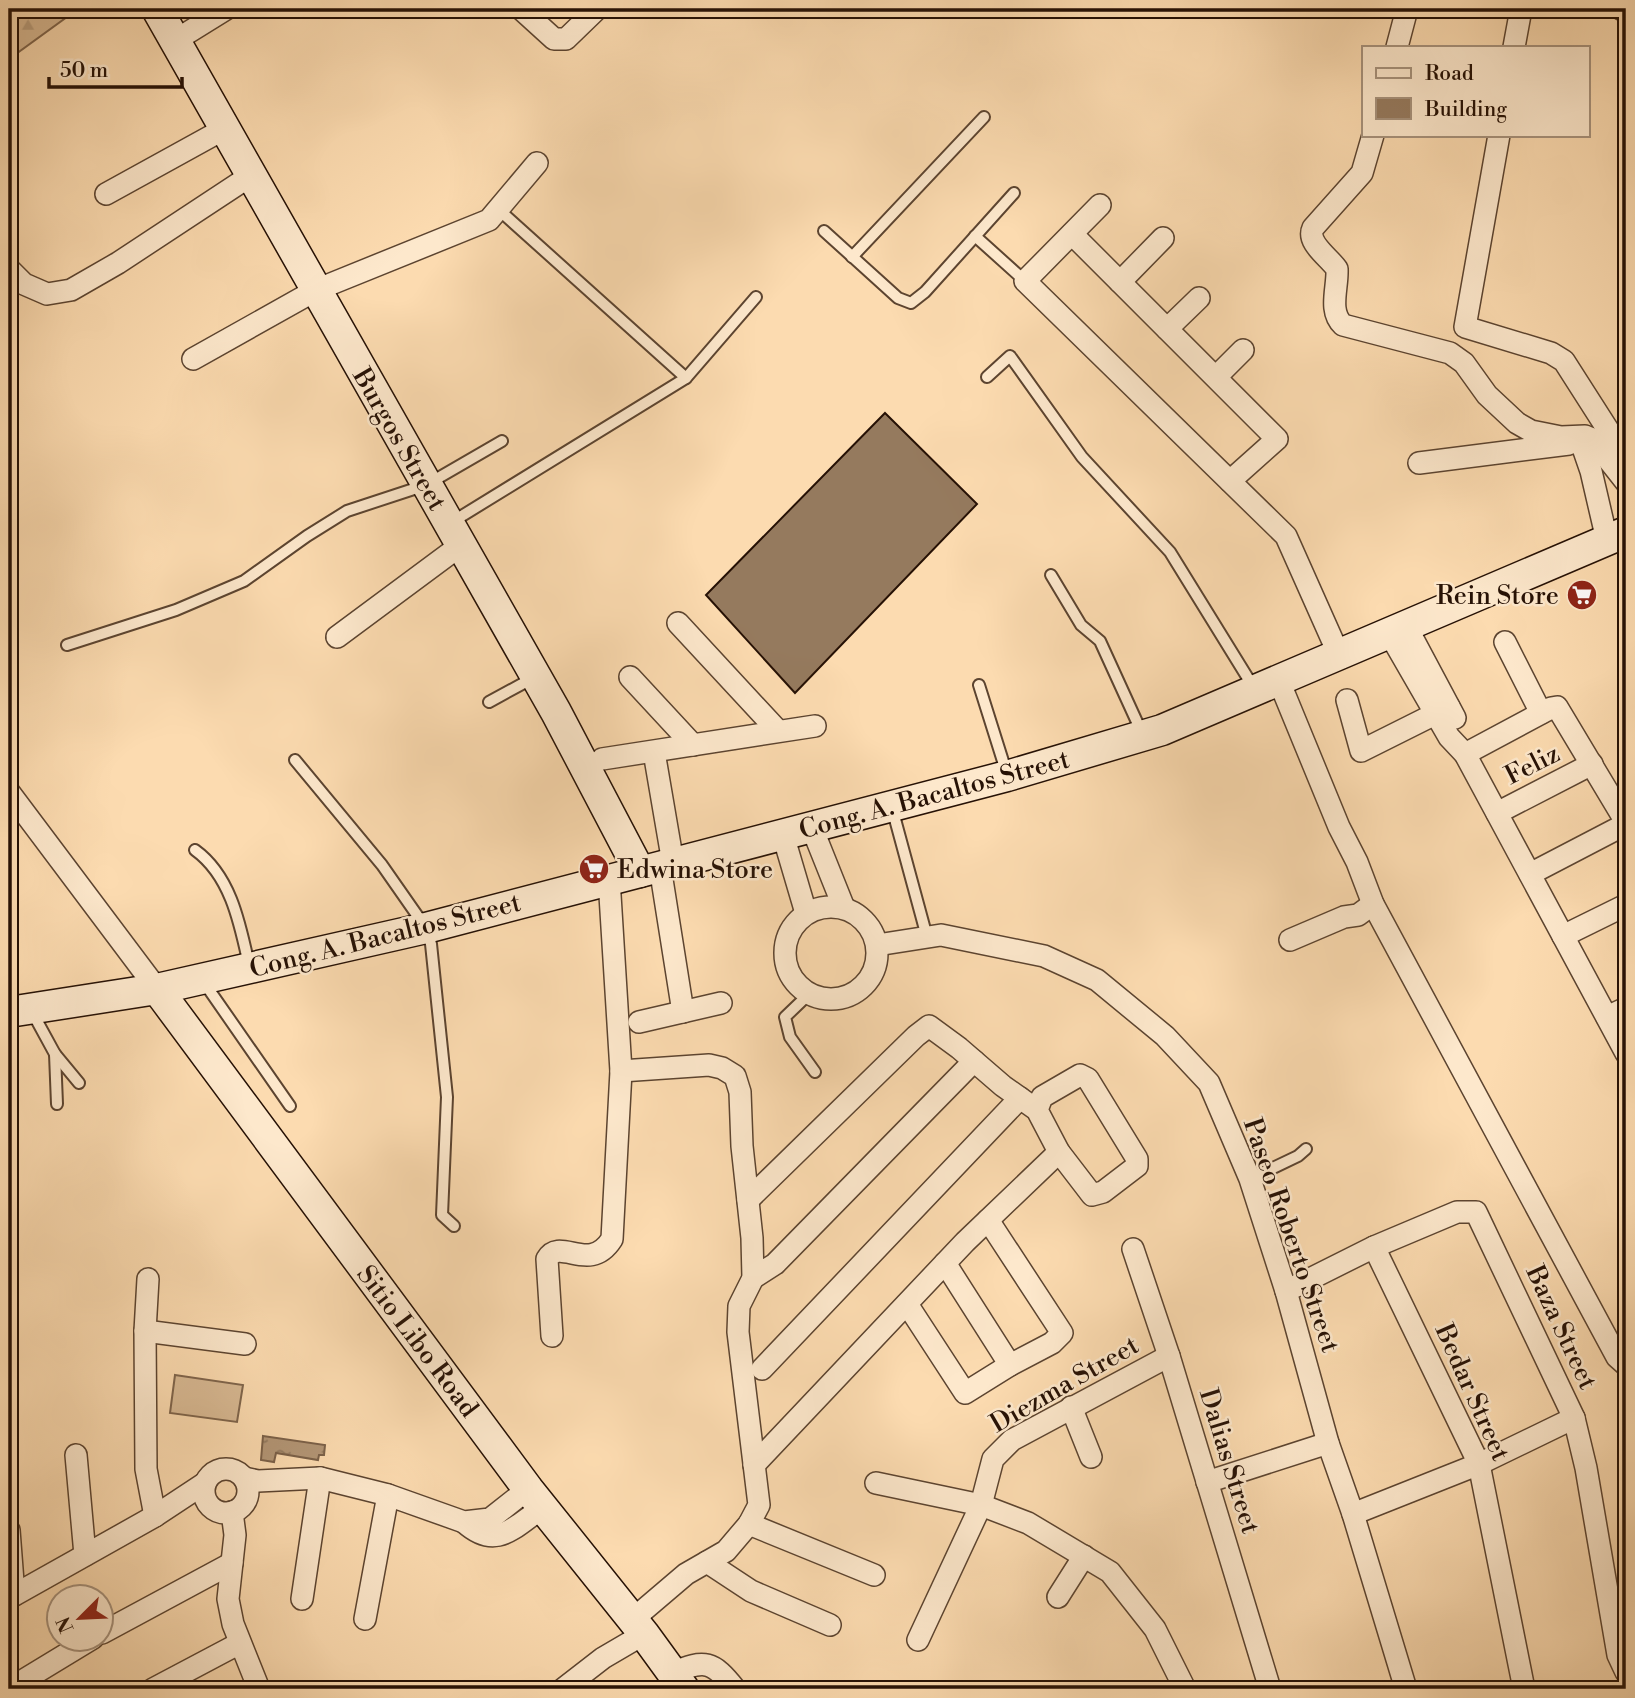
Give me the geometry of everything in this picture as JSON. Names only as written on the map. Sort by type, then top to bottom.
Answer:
[{"type":"street","name":"Burgos Street","points":[[157,9],[535,677],[658,867]]},
{"type":"street","points":[[176,40],[226,9]]},
{"type":"street","points":[[521,9],[554,39],[566,39],[597,9]]},
{"type":"street","points":[[1396,46],[1407,9]]},
{"type":"street","points":[[1514,46],[1521,9]]},
{"type":"street","points":[[1621,9],[1626,10]]},
{"type":"street","points":[[106,194],[224,129]]},
{"type":"street","points":[[1373,136],[1362,173],[1312,228],[1310,234],[1337,270],[1336,319],[1343,325],[1457,357],[1487,395],[1517,423],[1531,431],[1561,437],[1577,435],[1587,440],[1626,482]]},
{"type":"street","points":[[1499,136],[1465,327],[1551,353],[1564,361],[1626,458]]},
{"type":"street","points":[[193,359],[316,290],[489,220],[537,163]]},
{"type":"street","points":[[9,270],[24,284],[47,294],[71,290],[250,176]]},
{"type":"street","points":[[1100,205],[1025,281],[1286,537],[1339,655]]},
{"type":"street","points":[[1072,234],[1277,439],[1230,481]]},
{"type":"street","points":[[1120,282],[1163,238]]},
{"type":"street","points":[[1167,329],[1199,298]]},
{"type":"street","points":[[1216,377],[1243,350]]},
{"type":"street","points":[[1419,463],[1587,440]]},
{"type":"street","points":[[1587,440],[1591,471],[1617,536]]},
{"type":"street","points":[[337,637],[455,535]]},
{"type":"street","name":"Cong. A. Bacaltos Street","points":[[20,1011],[157,989],[426,928],[892,807],[1142,736],[1267,686],[1617,536]]},
{"type":"street","points":[[678,623],[778,732]]},
{"type":"street","points":[[1398,630],[1442,711],[1449,737],[1465,754],[1563,936],[1617,1013],[1626,1053]]},
{"type":"street","points":[[1505,642],[1549,710],[1592,764],[1626,823],[1530,874]]},
{"type":"street","points":[[630,677],[693,745]]},
{"type":"street","points":[[1267,686],[1357,862],[1373,904],[1617,1357],[1626,1365]]},
{"type":"street","points":[[1347,700],[1361,751],[1442,711]]},
{"type":"street","points":[[1465,754],[1549,710]]},
{"type":"street","points":[[602,759],[815,726]]},
{"type":"street","points":[[654,751],[658,867],[683,1012]]},
{"type":"street","name":"Feliz","points":[[1497,814],[1592,764]]},
{"type":"street","points":[[9,792],[157,989]]},
{"type":"street","points":[[812,828],[844,908]]},
{"type":"street","points":[[783,835],[806,914]]},
{"type":"street","points":[[552,1336],[547,1259],[550,1254],[557,1251],[590,1256],[604,1251],[612,1239],[621,1072],[609,879]]},
{"type":"street","points":[[1290,940],[1334,920],[1358,915],[1373,904]]},
{"type":"street","points":[[1563,936],[1626,905]]},
{"type":"street","points":[[825,907],[844,908],[859,916],[871,929],[877,945],[877,962],[870,978],[858,991],[843,998],[826,1000],[809,994],[798,986],[785,961],[785,948],[788,934],[806,914],[825,907]]},
{"type":"street","name":"Paseo Roberto Street","points":[[877,945],[941,935],[1044,956],[1097,980],[1166,1036],[1209,1083],[1250,1179],[1286,1291],[1328,1443],[1353,1514],[1406,1689]]},
{"type":"street","name":"Sitio Libo Road","points":[[157,989],[539,1503],[678,1681]]},
{"type":"street","points":[[639,1022],[721,1003]]},
{"type":"street","points":[[748,1200],[929,1026],[1029,1104],[1059,1152],[1092,1195],[1103,1192],[1138,1166],[1138,1159],[1088,1079],[1080,1075],[1029,1104],[762,1369]]},
{"type":"street","points":[[752,1278],[775,1264],[974,1061]]},
{"type":"street","points":[[563,1689],[638,1627],[686,1574],[726,1551],[749,1524],[758,1505],[738,1332],[739,1306],[752,1278],[740,1092],[735,1076],[722,1068],[709,1065],[621,1072]]},
{"type":"street","points":[[754,1465],[945,1263],[1059,1152]]},
{"type":"street","name":"Baza Street","points":[[1286,1291],[1374,1247],[1457,1212],[1476,1212],[1574,1418],[1620,1623],[1618,1654],[1626,1672]]},
{"type":"street","points":[[907,1304],[965,1393],[1052,1343],[1062,1333],[988,1220]]},
{"type":"street","name":"Bedar Street","points":[[1374,1247],[1479,1464],[1524,1689]]},
{"type":"street","name":"Dalias Street","points":[[1133,1249],[1169,1356],[1270,1689]]},
{"type":"street","points":[[945,1263],[1010,1365]]},
{"type":"street","points":[[148,1279],[145,1331],[146,1469],[155,1516]]},
{"type":"street","points":[[145,1331],[245,1344]]},
{"type":"street","name":"Diezma Street","points":[[981,1505],[993,1459],[1012,1440],[1071,1406],[1169,1356]]},
{"type":"street","points":[[1071,1406],[1091,1457]]},
{"type":"street","points":[[1353,1514],[1479,1464],[1574,1418]]},
{"type":"street","points":[[1207,1482],[1328,1443]]},
{"type":"street","points":[[76,1455],[85,1555]]},
{"type":"street","points":[[9,1530],[11,1597],[155,1516],[205,1483],[213,1472],[219,1469],[233,1470],[244,1478],[258,1481],[320,1478],[388,1495],[464,1522],[490,1519],[539,1503]]},
{"type":"street","points":[[205,1483],[205,1497],[213,1508],[226,1513],[239,1509],[247,1497],[244,1478]]},
{"type":"street","points":[[302,1598],[320,1478]]},
{"type":"street","points":[[876,1483],[981,1505],[1028,1523],[1110,1572],[1155,1629],[1185,1689]]},
{"type":"street","points":[[365,1619],[388,1495]]},
{"type":"street","points":[[918,1640],[981,1505]]},
{"type":"street","points":[[232,1512],[235,1535],[228,1599],[240,1643],[259,1689]]},
{"type":"street","points":[[749,1524],[874,1575]]},
{"type":"street","points":[[1058,1597],[1084,1556]]},
{"type":"street","points":[[707,1562],[751,1591],[830,1625]]},
{"type":"street","points":[[116,1625],[232,1563]]},
{"type":"street","points":[[153,1689],[240,1643]]},
{"type":"street","points":[[9,1689],[71,1652]]},
{"type":"street","points":[[678,1681],[694,1664],[706,1664],[716,1669],[735,1689]]},
{"type":"lane","points":[[852,257],[984,117]]},
{"type":"lane","points":[[824,231],[898,298],[911,303],[925,292],[1014,193]]},
{"type":"lane","points":[[498,209],[686,378]]},
{"type":"lane","points":[[975,236],[1025,281]]},
{"type":"lane","points":[[455,535],[686,378],[756,297]]},
{"type":"lane","points":[[987,377],[1010,356],[1082,457],[1170,552],[1267,686]]},
{"type":"lane","points":[[67,645],[176,610],[244,581],[347,511],[426,485],[502,441]]},
{"type":"lane","points":[[1051,575],[1081,625],[1100,641],[1136,716],[1142,736]]},
{"type":"lane","points":[[489,702],[535,677]]},
{"type":"lane","points":[[979,685],[1007,776]]},
{"type":"lane","points":[[295,760],[382,865],[426,928],[431,944],[447,1097],[442,1215],[454,1226]]},
{"type":"lane","points":[[892,807],[927,937]]},
{"type":"lane","points":[[195,850],[223,881],[240,924],[250,968]]},
{"type":"lane","points":[[201,979],[290,1106]]},
{"type":"lane","points":[[809,994],[785,1017],[790,1037],[815,1072]]},
{"type":"lane","points":[[20,1011],[79,1083]]},
{"type":"lane","points":[[55,1054],[57,1104]]},
{"type":"lane","points":[[1250,1179],[1298,1156],[1306,1149]]},
{"type":"green space","points":[[9,9],[67,9],[71,14],[9,59]]},
{"type":"green space","points":[[175,1375],[243,1385],[237,1422],[170,1413]]},
{"type":"water","points":[[263,1436],[325,1445],[324,1455],[319,1455],[318,1460],[276,1453],[274,1462],[261,1460]]},
{"type":"building","points":[[885,413],[977,504],[795,693],[706,595]]},
{"type":"place","name":"Rein Store","points":[[1582,595]]},
{"type":"place","name":"Edwina Store","points":[[594,869]]}]
